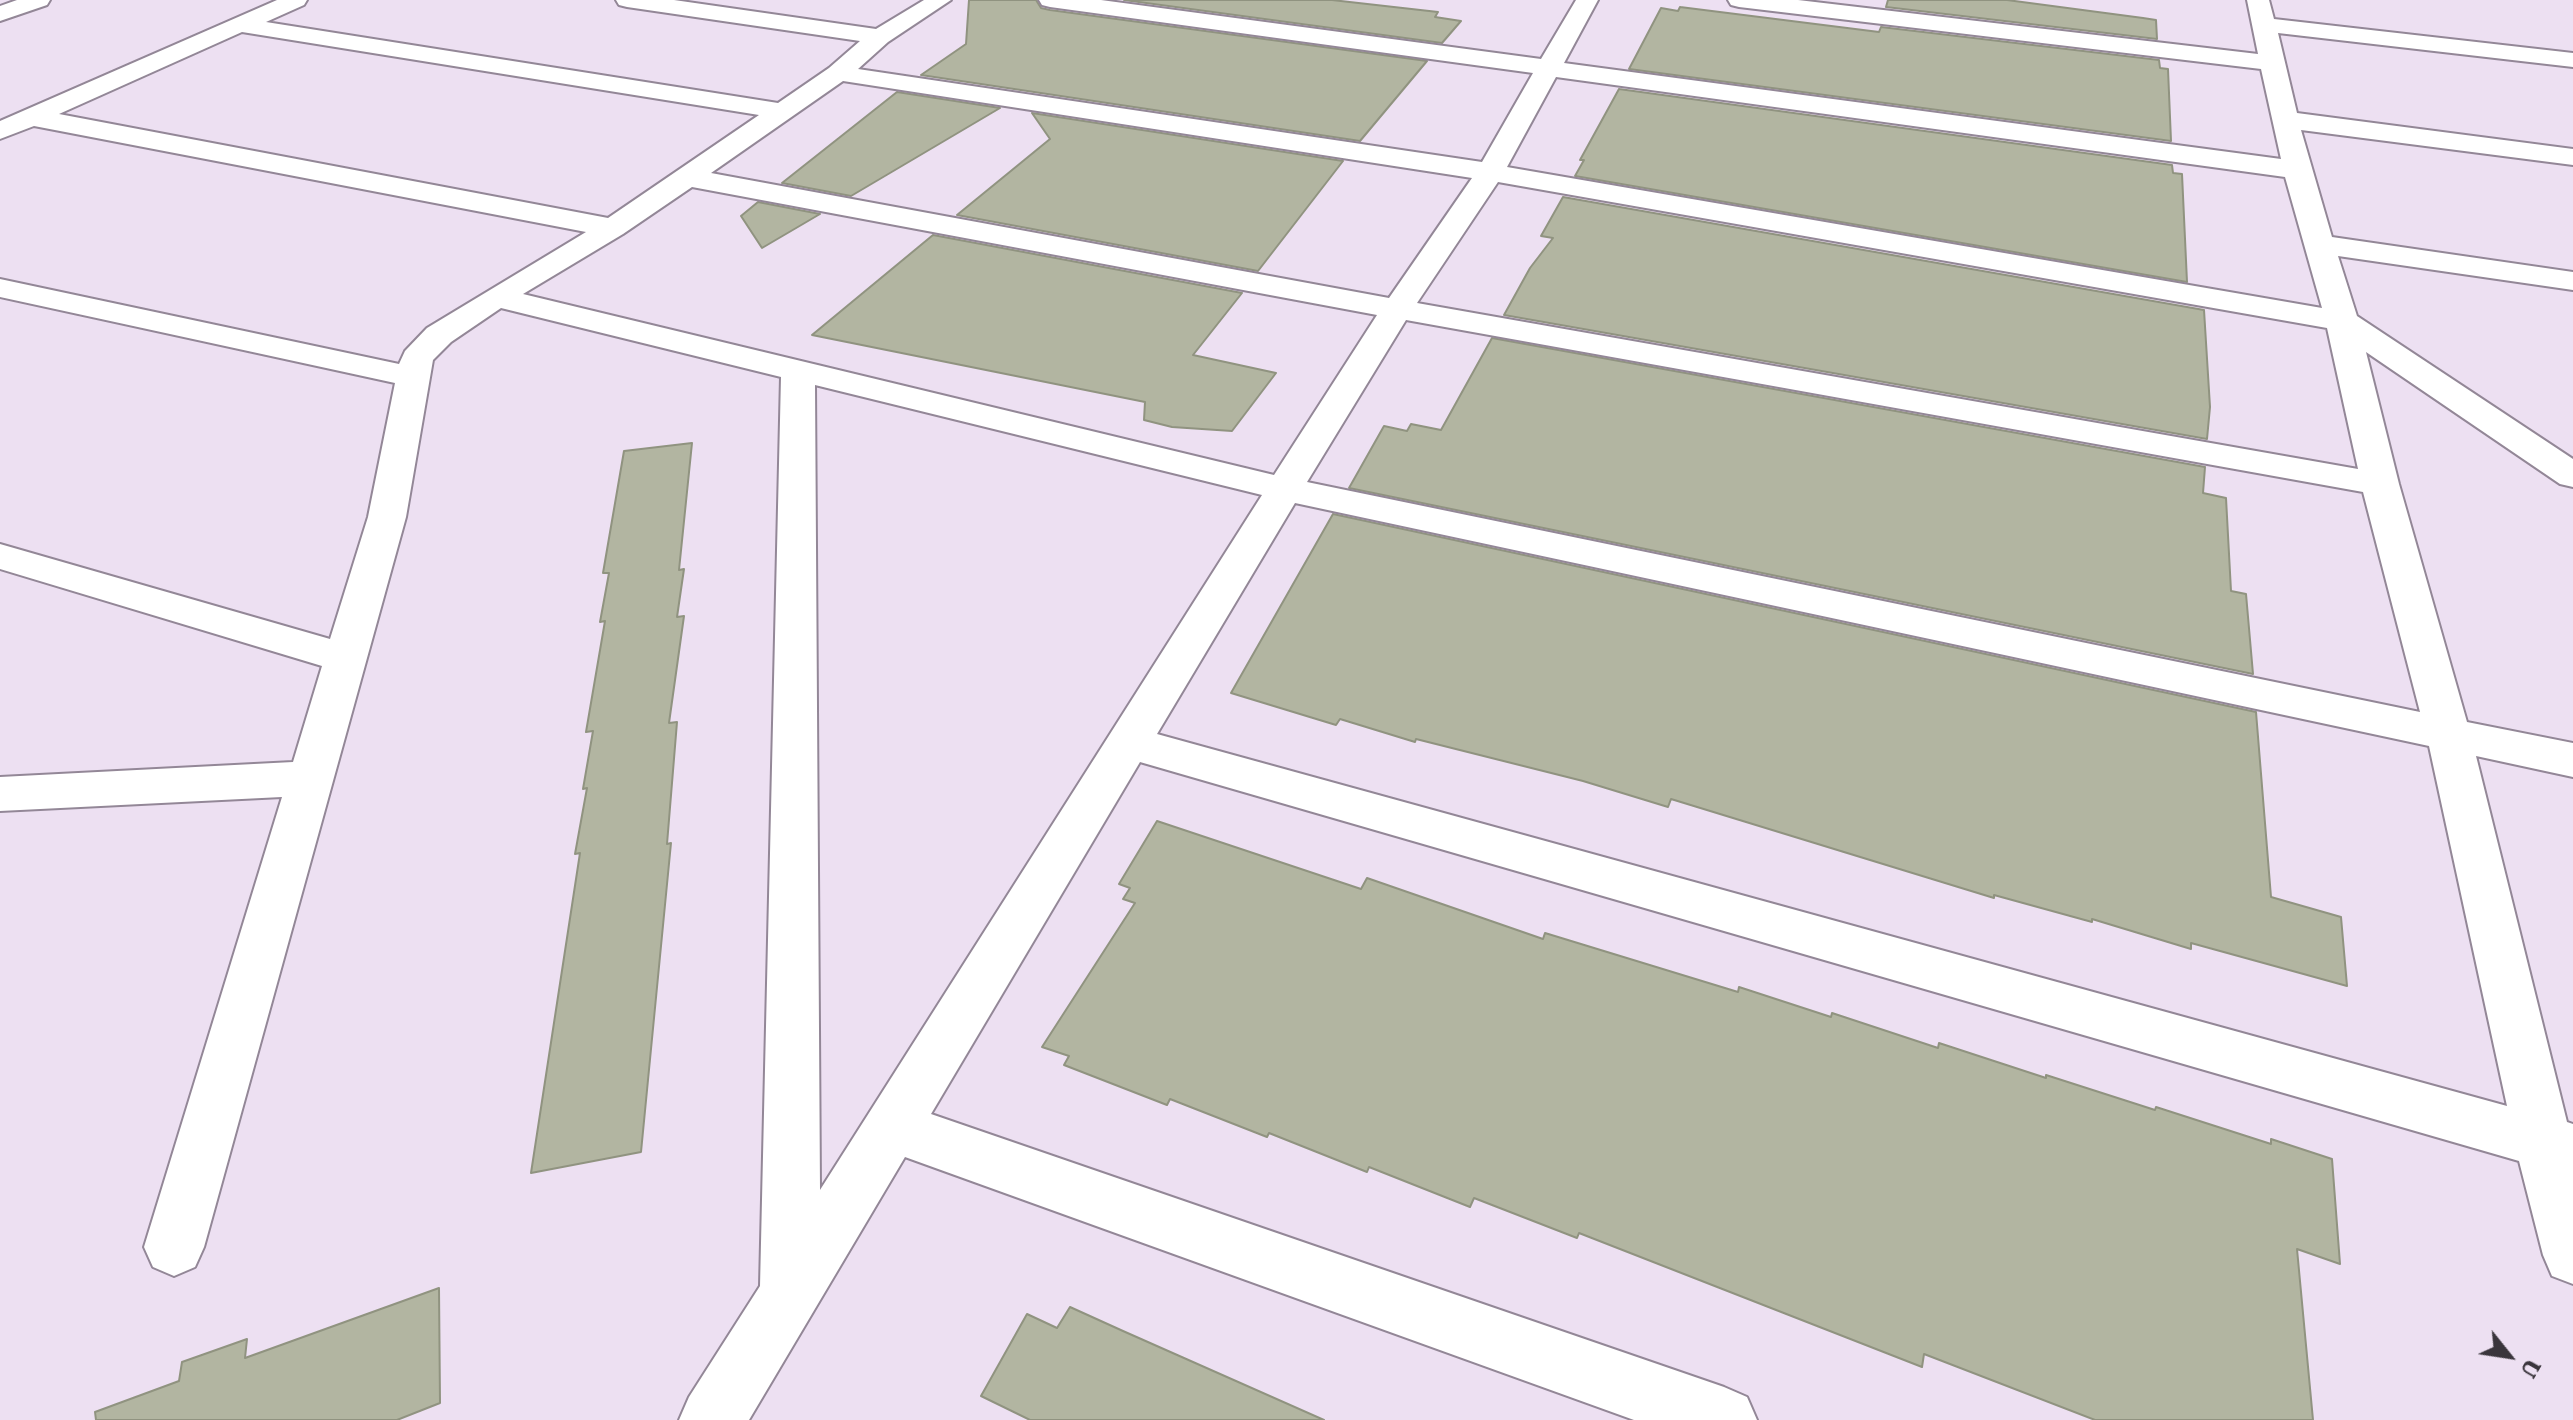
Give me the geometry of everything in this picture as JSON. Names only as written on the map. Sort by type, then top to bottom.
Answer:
[{"type":"street","points":[[0,14],[39,0]]},
{"type":"street","points":[[0,131],[296,0]]},
{"type":"street","points":[[627,0],[880,37]]},
{"type":"street","points":[[174,1247],[387,517],[417,358],[439,335],[496,297],[613,228],[838,73],[880,37],[940,0]]},
{"type":"street","points":[[1050,0],[2297,170]]},
{"type":"street","points":[[712,1420],[1284,489],[1397,309],[1490,172],[1587,0]]},
{"type":"street","points":[[1739,0],[2273,63]]},
{"type":"street","points":[[2258,0],[2297,170],[2342,321],[2380,484],[2558,1146],[2573,1255]]},
{"type":"street","points":[[240,25],[782,111]]},
{"type":"street","points":[[2266,25],[2573,60]]},
{"type":"street","points":[[838,73],[1490,172],[2342,321],[2573,476]]},
{"type":"street","points":[[31,117],[613,228]]},
{"type":"street","points":[[2287,120],[2573,157]]},
{"type":"street","points":[[685,177],[1397,309],[2380,484]]},
{"type":"street","points":[[2320,244],[2573,281]]},
{"type":"street","points":[[0,288],[413,377]]},
{"type":"street","points":[[496,297],[1284,489],[2573,760]]},
{"type":"street","points":[[790,1295],[798,371]]},
{"type":"street","points":[[0,556],[347,659]]},
{"type":"street","points":[[1128,742],[2558,1146]]},
{"type":"street","points":[[0,794],[311,778]]},
{"type":"street","points":[[894,1127],[1724,1420]]},
{"type":"building","points":[[969,0],[1036,0],[1041,8],[1050,10],[1427,61],[1360,141],[921,75],[966,44]]},
{"type":"building","points":[[1124,0],[1332,0],[1438,12],[1435,17],[1461,21],[1442,43]]},
{"type":"building","points":[[1888,0],[2007,0],[2143,18],[2156,20],[2157,39],[1886,7]]},
{"type":"building","points":[[1680,7],[1879,32],[1881,27],[2159,60],[2160,68],[2168,69],[2171,141],[1629,69],[1661,8],[1678,11]]},
{"type":"building","points":[[1619,89],[2172,165],[2173,173],[2182,174],[2187,282],[1575,176],[1584,160],[1580,160]]},
{"type":"building","points":[[897,92],[1000,108],[851,196],[782,183]]},
{"type":"building","points":[[1032,113],[1343,161],[1258,271],[957,215],[1050,139]]},
{"type":"building","points":[[1563,197],[2204,310],[2210,407],[2207,439],[1504,315],[1530,268],[1553,238],[1541,236]]},
{"type":"building","points":[[758,202],[820,214],[762,248],[741,216]]},
{"type":"building","points":[[933,235],[1242,293],[1193,355],[1276,373],[1232,431],[1172,427],[1144,420],[1145,402],[812,335]]},
{"type":"building","points":[[1492,338],[2205,467],[2203,493],[2226,498],[2231,591],[2246,594],[2253,674],[1349,488],[1384,426],[1407,431],[1411,424],[1441,430]]},
{"type":"building","points":[[692,443],[679,570],[684,569],[677,617],[684,616],[669,723],[677,722],[667,844],[671,843],[641,1152],[531,1173],[580,853],[575,854],[593,731],[586,732],[605,621],[600,622],[609,573],[603,573],[624,451]]},
{"type":"building","points":[[1333,514],[2256,712],[2271,897],[2341,917],[2347,986],[2191,943],[2191,949],[2092,919],[2092,922],[1994,895],[1994,898],[1671,799],[1668,807],[1583,781],[1416,739],[1415,742],[1340,719],[1336,725],[1231,693]]},
{"type":"building","points":[[1157,821],[1361,889],[1367,878],[1543,939],[1545,933],[1738,992],[1739,987],[1831,1017],[1832,1013],[1938,1048],[1939,1043],[2046,1078],[2046,1075],[2155,1110],[2156,1107],[2271,1144],[2271,1139],[2332,1159],[2340,1264],[2297,1249],[2313,1420],[2095,1420],[1924,1354],[1922,1367],[1579,1233],[1577,1238],[1474,1198],[1470,1207],[1369,1167],[1367,1172],[1269,1133],[1267,1137],[1170,1099],[1167,1105],[1064,1065],[1069,1056],[1042,1047],[1135,903],[1123,899],[1130,888],[1119,884]]},
{"type":"building","points":[[439,1288],[440,1403],[397,1420],[96,1420],[95,1412],[179,1381],[182,1362],[247,1339],[245,1358]]},
{"type":"building","points":[[1070,1307],[1324,1420],[1030,1420],[981,1396],[1027,1314],[1057,1328]]}]
